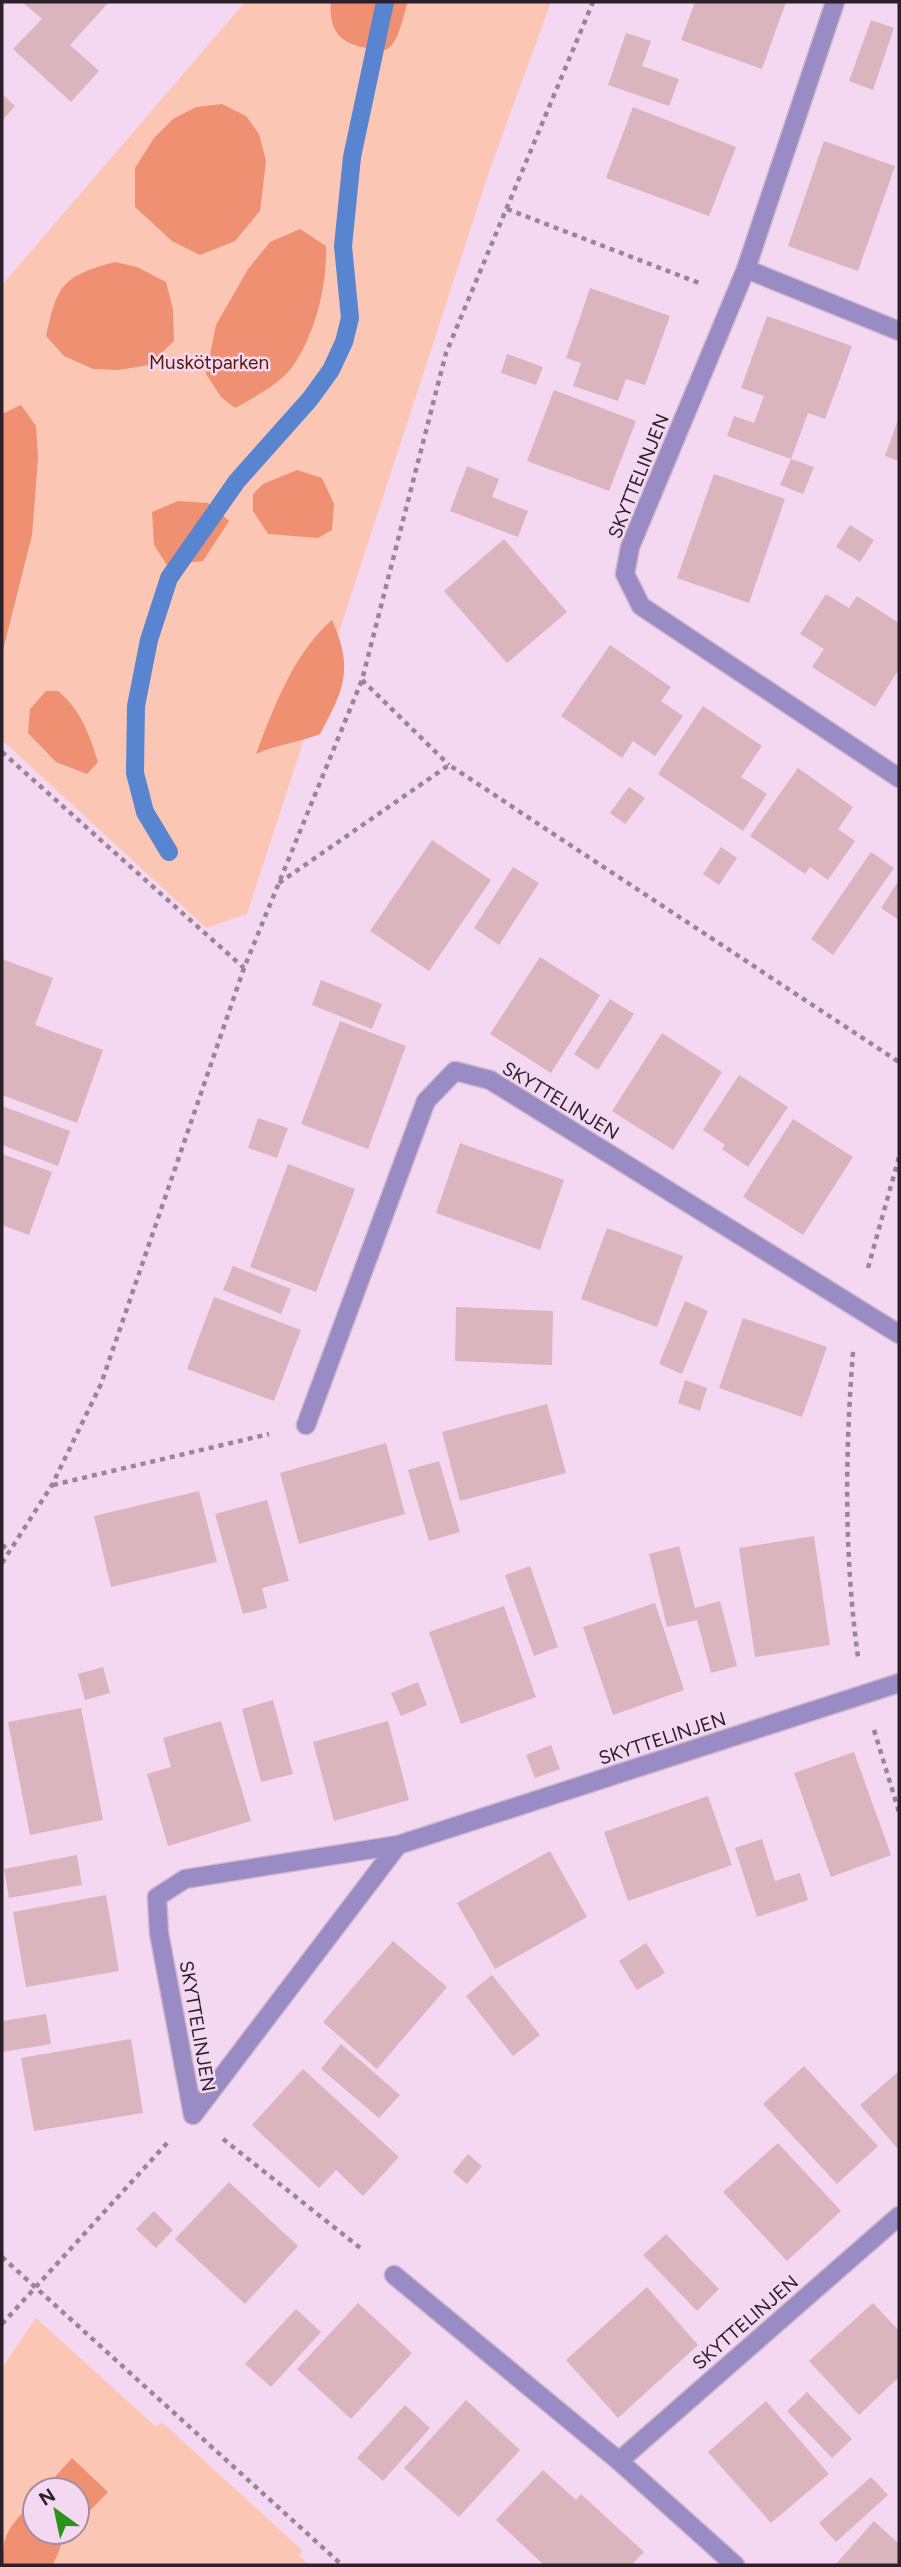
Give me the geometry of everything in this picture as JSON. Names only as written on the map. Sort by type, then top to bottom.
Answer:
[{"type":"street","name":"SKYTTELINJEN","points":[[835,2],[746,269],[630,547],[625,574],[641,606],[899,778]]},
{"type":"street","points":[[746,269],[899,331]]},
{"type":"street","name":"SKYTTELINJEN","points":[[306,1425],[426,1101],[455,1071],[490,1080],[899,1334]]},
{"type":"street","name":"SKYTTELINJEN","points":[[193,2115],[159,1933],[157,1897],[185,1879],[398,1845],[899,1683]]},
{"type":"street","name":"SKYTTELINJEN","points":[[193,2115],[398,1845]]},
{"type":"street","name":"SKYTTELINJEN","points":[[619,2461],[899,2216]]},
{"type":"street","points":[[394,2275],[619,2461],[735,2565]]},
{"type":"path","points":[[2,1563],[52,1485],[101,1384],[243,968],[362,680],[446,353],[593,2]]},
{"type":"path","points":[[507,209],[735,296]]},
{"type":"path","points":[[362,680],[449,765],[899,1062]]},
{"type":"path","points":[[2,752],[243,968]]},
{"type":"path","points":[[278,884],[449,765]]},
{"type":"path","points":[[899,1157],[856,1308],[845,1450],[849,1588],[863,1695],[899,1812]]},
{"type":"path","points":[[52,1485],[306,1425]]},
{"type":"path","points":[[2,1545],[9,1550]]},
{"type":"path","points":[[2,2324],[193,2115],[394,2275]]},
{"type":"path","points":[[2,2257],[342,2565]]},
{"type":"green space","name":"Muskötparken","points":[[245,2],[551,2],[490,169],[247,914],[206,928],[2,740],[2,285]]},
{"type":"green space","points":[[331,2],[408,2],[396,38],[390,47],[382,50],[355,45],[340,37],[332,23]]},
{"type":"green space","points":[[222,104],[246,116],[259,134],[266,161],[260,211],[235,241],[200,255],[172,241],[135,207],[135,168],[154,138],[173,119],[196,107]]},
{"type":"green space","points":[[300,229],[326,246],[322,293],[314,324],[301,353],[288,373],[235,408],[221,397],[206,374],[216,325],[248,269],[270,242]]},
{"type":"green space","points":[[115,262],[137,267],[166,282],[173,309],[174,341],[149,365],[119,370],[93,369],[64,356],[46,336],[54,304],[65,285],[84,272]]},
{"type":"green space","points":[[21,405],[36,426],[38,458],[32,535],[2,654],[2,414]]},
{"type":"green space","points":[[297,470],[322,478],[334,504],[332,530],[318,538],[268,534],[253,511],[253,494],[263,484]]},
{"type":"green space","points":[[178,501],[208,503],[229,521],[203,561],[167,565],[154,545],[152,512]]},
{"type":"green space","points":[[332,620],[343,652],[343,679],[335,705],[320,734],[256,754],[286,682],[306,649]]},
{"type":"green space","points":[[46,691],[58,691],[73,706],[83,723],[98,762],[87,774],[56,762],[28,733],[30,709]]},
{"type":"green space","points":[[36,2318],[155,2426],[163,2423],[303,2551],[298,2555],[309,2565],[2,2565],[2,2368]]},
{"type":"green space","points":[[72,2458],[108,2492],[91,2510],[91,2476],[56,2476]]},
{"type":"green space","points":[[21,2515],[21,2546],[61,2546],[52,2565],[2,2565],[4,2543]]},
{"type":"building","points":[[22,2],[109,2],[70,45],[99,71],[71,102],[13,49],[42,19]]},
{"type":"building","points":[[695,2],[786,2],[762,69],[681,40]]},
{"type":"building","points":[[871,20],[894,28],[873,90],[849,81]]},
{"type":"building","points":[[626,33],[651,41],[642,66],[679,79],[669,106],[608,85]]},
{"type":"building","points":[[2,94],[15,106],[2,121]]},
{"type":"building","points":[[633,107],[736,147],[709,216],[606,178]]},
{"type":"building","points":[[824,141],[895,166],[858,271],[788,246]]},
{"type":"building","points":[[590,288],[670,316],[645,385],[626,379],[618,401],[573,386],[581,363],[566,358]]},
{"type":"building","points":[[767,316],[852,346],[825,419],[808,413],[791,459],[727,436],[734,416],[754,423],[764,396],[741,388]]},
{"type":"building","points":[[507,354],[543,367],[536,385],[501,373]]},
{"type":"building","points":[[554,390],[636,421],[609,491],[527,461]]},
{"type":"building","points":[[899,417],[899,461],[885,456]]},
{"type":"building","points":[[791,459],[814,467],[803,494],[780,485]]},
{"type":"building","points":[[467,466],[499,479],[492,497],[528,511],[518,537],[450,511]]},
{"type":"building","points":[[714,474],[785,499],[749,603],[677,578]]},
{"type":"building","points":[[850,525],[874,540],[860,562],[836,547]]},
{"type":"building","points":[[504,539],[567,612],[507,663],[444,591]]},
{"type":"building","points":[[826,594],[849,608],[857,596],[899,623],[899,669],[875,707],[812,667],[824,649],[800,634]]},
{"type":"building","points":[[610,645],[671,687],[661,701],[683,716],[655,756],[633,741],[622,758],[561,716]]},
{"type":"building","points":[[703,706],[762,746],[741,777],[767,794],[743,831],[658,774]]},
{"type":"building","points":[[798,768],[853,807],[838,829],[855,841],[828,880],[810,867],[805,874],[750,836]]},
{"type":"building","points":[[629,787],[645,798],[625,824],[610,813]]},
{"type":"building","points":[[432,840],[491,880],[429,971],[370,931]]},
{"type":"building","points":[[721,847],[737,858],[719,885],[703,874]]},
{"type":"building","points":[[871,852],[894,868],[833,955],[811,939]]},
{"type":"building","points":[[513,867],[539,883],[499,945],[474,928]]},
{"type":"building","points":[[899,880],[899,920],[881,908]]},
{"type":"building","points":[[540,957],[600,995],[551,1073],[490,1034]]},
{"type":"building","points":[[2,959],[53,978],[35,1025],[103,1050],[77,1123],[2,1095]]},
{"type":"building","points":[[321,980],[382,1004],[372,1029],[312,1005]]},
{"type":"building","points":[[610,999],[634,1014],[598,1070],[574,1054]]},
{"type":"building","points":[[340,1021],[406,1046],[368,1149],[301,1124]]},
{"type":"building","points":[[662,1033],[722,1072],[673,1150],[612,1111]]},
{"type":"building","points":[[739,1075],[788,1107],[748,1167],[722,1149],[725,1145],[703,1130]]},
{"type":"building","points":[[2,1106],[70,1131],[58,1166],[2,1145]]},
{"type":"building","points":[[258,1118],[288,1128],[277,1158],[248,1148]]},
{"type":"building","points":[[793,1119],[853,1157],[803,1235],[743,1197]]},
{"type":"building","points":[[460,1143],[564,1180],[540,1250],[436,1213]]},
{"type":"building","points":[[2,1154],[52,1172],[29,1235],[2,1225]]},
{"type":"building","points":[[288,1164],[355,1189],[316,1292],[250,1267]]},
{"type":"building","points":[[607,1228],[683,1256],[657,1327],[581,1299]]},
{"type":"building","points":[[233,1266],[291,1289],[281,1314],[223,1290]]},
{"type":"building","points":[[214,1297],[301,1330],[274,1401],[187,1369]]},
{"type":"building","points":[[685,1301],[708,1311],[682,1374],[659,1364]]},
{"type":"building","points":[[456,1307],[553,1311],[552,1365],[455,1361]]},
{"type":"building","points":[[743,1318],[827,1347],[802,1417],[719,1388]]},
{"type":"building","points":[[685,1380],[707,1388],[700,1411],[678,1403]]},
{"type":"building","points":[[547,1404],[566,1473],[460,1501],[442,1432]]},
{"type":"building","points":[[386,1443],[405,1514],[299,1544],[280,1473]]},
{"type":"building","points":[[439,1461],[460,1532],[429,1541],[408,1470]]},
{"type":"building","points":[[199,1491],[217,1562],[111,1587],[94,1516]]},
{"type":"building","points":[[267,1500],[289,1581],[262,1588],[267,1608],[243,1614],[215,1514]]},
{"type":"building","points":[[814,1536],[830,1645],[755,1657],[739,1548]]},
{"type":"building","points":[[679,1546],[695,1608],[720,1601],[737,1666],[711,1673],[697,1620],[667,1627],[649,1554]]},
{"type":"building","points":[[530,1566],[558,1647],[534,1656],[505,1575]]},
{"type":"building","points":[[655,1603],[684,1690],[613,1715],[583,1627]]},
{"type":"building","points":[[504,1606],[536,1697],[461,1724],[429,1632]]},
{"type":"building","points":[[103,1667],[110,1693],[85,1700],[78,1674]]},
{"type":"building","points":[[418,1682],[427,1705],[401,1716],[391,1693]]},
{"type":"building","points":[[273,1700],[293,1774],[261,1782],[242,1709]]},
{"type":"building","points":[[81,1708],[103,1820],[30,1835],[8,1722]]},
{"type":"building","points":[[221,1721],[251,1821],[168,1846],[147,1774],[171,1767],[163,1738]]},
{"type":"building","points":[[388,1721],[409,1800],[334,1821],[313,1742]]},
{"type":"building","points":[[551,1745],[560,1769],[535,1778],[526,1755]]},
{"type":"building","points":[[854,1752],[891,1855],[831,1877],[794,1773]]},
{"type":"building","points":[[708,1796],[732,1865],[628,1901],[604,1832]]},
{"type":"building","points":[[762,1839],[775,1881],[800,1873],[808,1900],[757,1917],[735,1848]]},
{"type":"building","points":[[550,1851],[587,1917],[495,1969],[457,1903]]},
{"type":"building","points":[[77,1855],[82,1885],[9,1898],[4,1869]]},
{"type":"building","points":[[106,1895],[119,1971],[26,1987],[13,1912]]},
{"type":"building","points":[[393,1941],[447,1987],[377,2069],[323,2022]]},
{"type":"building","points":[[646,1943],[665,1973],[637,1990],[619,1961]]},
{"type":"building","points":[[492,1975],[540,2035],[513,2056],[466,1996]]},
{"type":"building","points":[[46,2014],[51,2044],[2,2052],[2,2021]]},
{"type":"building","points":[[131,2039],[143,2113],[34,2131],[21,2058]]},
{"type":"building","points":[[341,2044],[400,2095],[379,2118],[321,2069]]},
{"type":"building","points":[[804,2066],[878,2146],[837,2184],[763,2104]]},
{"type":"building","points":[[303,2069],[399,2157],[363,2196],[336,2170],[319,2188],[252,2125]]},
{"type":"building","points":[[899,2071],[899,2150],[860,2105]]},
{"type":"building","points":[[778,2143],[841,2211],[787,2261],[723,2192]]},
{"type":"building","points":[[468,2154],[482,2166],[467,2184],[453,2172]]},
{"type":"building","points":[[229,2182],[298,2246],[245,2304],[175,2239]]},
{"type":"building","points":[[154,2211],[173,2230],[156,2248],[136,2229]]},
{"type":"building","points":[[666,2234],[719,2289],[697,2311],[643,2255]]},
{"type":"building","points":[[647,2287],[698,2345],[618,2418],[566,2360]]},
{"type":"building","points":[[358,2303],[412,2353],[351,2419],[297,2369]]},
{"type":"building","points":[[873,2303],[899,2331],[899,2377],[859,2415],[809,2361]]},
{"type":"building","points":[[296,2309],[321,2332],[271,2387],[245,2364]]},
{"type":"building","points":[[807,2392],[852,2439],[832,2458],[787,2411]]},
{"type":"building","points":[[466,2400],[520,2450],[459,2517],[404,2468]]},
{"type":"building","points":[[766,2401],[829,2474],[771,2523],[708,2452]]},
{"type":"building","points":[[405,2405],[430,2428],[383,2481],[357,2458]]},
{"type":"building","points":[[543,2470],[576,2500],[581,2494],[644,2552],[631,2565],[544,2565],[496,2520]]},
{"type":"building","points":[[871,2477],[888,2495],[836,2542],[819,2523]]},
{"type":"building","points":[[874,2521],[899,2544],[899,2565],[835,2565]]},
{"type":"waterway","points":[[169,852],[145,812],[135,773],[136,706],[149,640],[169,578],[237,481],[310,399],[331,370],[344,342],[350,318],[343,246],[352,157],[385,2]]}]
